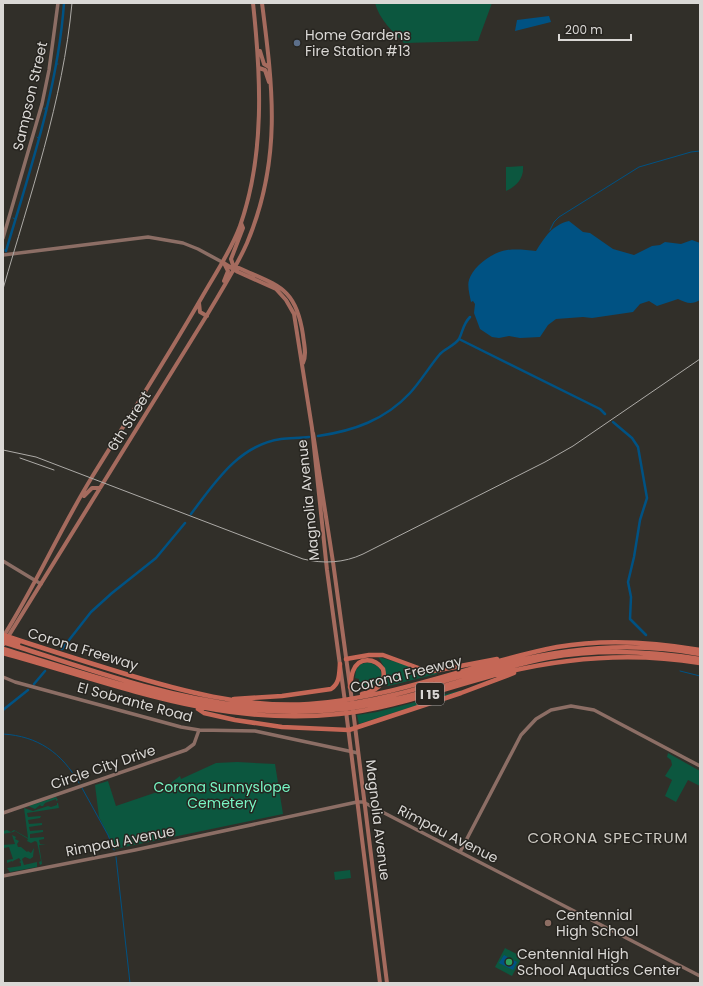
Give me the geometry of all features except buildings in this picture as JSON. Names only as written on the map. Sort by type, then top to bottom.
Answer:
[{"type":"highway","name":"Corona Freeway","points":[[3,637],[10,648],[62,662],[136,693],[233,714],[268,716],[339,714],[374,709],[524,668],[563,660],[628,656],[664,658],[700,663]]},
{"type":"highway","name":"Corona Freeway","points":[[10,648],[184,691],[229,700],[288,704],[330,702],[398,690],[508,658],[558,647],[608,643],[683,647],[700,650]]},
{"type":"highway","points":[[3,644],[10,648],[44,656],[210,706],[246,711],[292,713],[334,710],[392,701],[488,673],[547,658],[601,653],[650,653],[700,659]]},
{"type":"highway","points":[[62,662],[170,694],[251,707],[289,708],[332,706],[379,698],[513,662],[564,652],[616,647],[652,648],[698,653]]},
{"type":"highway","points":[[3,649],[10,648]]},
{"type":"highway","points":[[601,653],[628,656]]},
{"type":"highway","points":[[346,659],[369,655],[383,656],[421,669],[434,671],[508,658]]},
{"type":"highway","points":[[330,702],[376,690],[384,680],[383,669],[375,661],[369,659],[362,661],[353,672],[350,689]]},
{"type":"highway","points":[[229,700],[240,697],[282,696],[331,689],[336,686],[339,679],[340,664]]},
{"type":"highway","points":[[195,707],[204,713],[282,728],[355,729],[461,693],[524,668]]},
{"type":"main road","name":"Sampson Street","points":[[3,238],[42,104],[50,70],[58,3]]},
{"type":"main road","points":[[222,262],[241,223],[251,188],[256,154],[259,68],[253,3]]},
{"type":"main road","points":[[260,276],[240,265],[260,204],[268,171],[271,144],[272,94],[262,3]]},
{"type":"main road","points":[[257,38],[264,64],[270,67]]},
{"type":"main road","points":[[259,68],[266,71],[272,94]]},
{"type":"main road","points":[[234,268],[231,259],[243,228],[241,223]]},
{"type":"main road","points":[[3,255],[137,238],[159,238],[190,245],[222,262],[226,266],[228,271],[215,302]]},
{"type":"main road","points":[[234,268],[246,245]]},
{"type":"main road","name":"Magnolia Avenue","points":[[222,262],[234,268],[238,272],[276,289],[286,300],[294,314],[355,723],[363,802],[383,947],[384,983]]},
{"type":"main road","name":"6th Street","points":[[3,637],[36,581],[71,514],[98,467],[222,262]]},
{"type":"main road","name":"Magnolia Avenue","points":[[234,268],[239,268],[260,276],[278,286],[293,302],[301,327],[306,356],[302,362]]},
{"type":"main road","name":"6th Street","points":[[3,644],[207,316],[234,268]]},
{"type":"main road","points":[[200,300],[200,312],[207,316]]},
{"type":"main road","name":"Magnolia Avenue","points":[[314,444],[327,570],[352,752],[357,802],[376,948],[384,983]]},
{"type":"main road","points":[[98,467],[94,475],[93,483],[100,488]]},
{"type":"main road","points":[[71,514],[88,491],[94,488],[100,488]]},
{"type":"main road","points":[[3,561],[41,584]]},
{"type":"main road","points":[[340,664],[346,659]]},
{"type":"main road","name":"El Sobrante Road","points":[[3,677],[15,682],[42,688],[181,727],[199,730],[255,731],[358,753]]},
{"type":"main road","points":[[460,852],[521,735],[536,718],[551,710],[571,706],[590,709],[700,766]]},
{"type":"main road","name":"Circle City Drive","points":[[3,813],[186,750],[194,744],[199,730]]},
{"type":"main road","name":"Rimpau Avenue","points":[[3,876],[135,850],[357,802],[363,802],[700,976]]},
{"type":"main road","points":[[364,853],[370,852]]},
{"type":"main road","points":[[376,948],[383,947]]},
{"type":"green space","points":[[375,3],[492,3],[478,41],[404,43],[383,20]]},
{"type":"green space","points":[[523,166],[519,181],[506,191],[506,167]]},
{"type":"green space","points":[[378,657],[437,674],[388,686],[384,685],[384,670]]},
{"type":"green space","points":[[369,662],[379,667],[382,675],[379,683],[377,682],[371,686],[366,685],[365,688],[362,688],[359,685],[359,679],[355,678],[356,670],[361,664]]},
{"type":"green space","points":[[462,690],[359,724],[357,715],[377,712]]},
{"type":"green space","points":[[668,753],[700,771],[700,786],[688,780],[676,802],[665,796],[672,780],[665,776],[672,765],[671,760],[667,757]]},
{"type":"green space","name":"Corona Sunnyslope Cemetery","points":[[237,762],[275,764],[283,814],[115,849],[99,817],[95,785],[108,781],[116,806],[160,791],[180,776],[181,779],[216,763]]},
{"type":"green space","points":[[56,797],[58,800],[56,801],[56,799],[45,803],[43,806],[40,805],[35,809],[28,806]]},
{"type":"green space","points":[[57,803],[59,808],[27,813],[28,817],[41,816],[40,818],[28,820],[29,824],[42,823],[42,825],[29,827],[30,831],[43,830],[43,832],[30,834],[30,838],[44,837],[44,839],[39,840],[40,844],[46,844],[39,845],[42,864],[40,865],[39,862],[41,861],[37,842],[35,841],[31,843],[27,841],[28,839],[15,831],[13,832],[3,834],[3,831],[7,830],[11,832],[14,830],[28,838],[24,808],[33,811],[48,806],[51,807],[57,805]]},
{"type":"green space","points":[[12,835],[19,841],[17,844],[18,847],[21,847],[27,852],[28,851],[31,853],[34,848],[33,857],[30,859],[25,857],[22,859],[24,865],[37,862],[37,867],[10,872],[7,868],[21,866],[21,863],[19,862],[21,861],[19,858],[13,862],[7,863],[7,860],[13,859],[9,847],[4,848],[3,845],[15,844]]},
{"type":"green space","points":[[350,870],[351,878],[335,880],[334,872]]},
{"type":"green space","name":"Centennial High School Aquatics Center","points":[[505,948],[522,957],[512,976],[495,967]]},
{"type":"water","points":[[549,16],[551,22],[515,31],[517,20]]},
{"type":"water","points":[[569,221],[583,232],[590,233],[613,249],[634,255],[652,246],[660,245],[665,242],[681,244],[692,240],[700,243],[700,300],[694,303],[689,303],[678,299],[657,306],[649,301],[640,304],[633,312],[592,318],[583,317],[556,319],[548,325],[540,337],[520,338],[509,336],[499,338],[492,337],[480,329],[474,313],[475,304],[473,301],[471,302],[468,288],[468,282],[471,275],[479,265],[484,260],[502,251],[536,251],[546,236],[553,229],[558,225]]},
{"type":"water","points":[[504,955],[517,962],[513,970],[499,963]]},
{"type":"waterway","points":[[6,251],[42,128],[56,66],[64,3]]},
{"type":"waterway","points":[[550,230],[554,222],[559,217],[639,167],[691,152],[700,151]]},
{"type":"waterway","points":[[318,436],[344,431],[368,423],[390,410],[410,393],[440,354],[459,339],[466,322],[470,317]]},
{"type":"waterway","points":[[459,339],[600,409],[605,414]]},
{"type":"waterway","points":[[613,422],[632,438],[638,447],[647,498],[640,520],[628,582],[631,597],[630,619],[646,635]]},
{"type":"waterway","points":[[191,514],[219,478],[240,457],[266,443],[281,439],[309,437]]},
{"type":"waterway","points":[[62,649],[91,612],[156,558],[185,523]]},
{"type":"waterway","points":[[34,684],[45,671]]},
{"type":"waterway","points":[[680,671],[700,676]]},
{"type":"waterway","points":[[3,710],[28,690]]},
{"type":"waterway","points":[[3,734],[27,738],[48,748],[65,763],[79,783]]},
{"type":"waterway","points":[[82,788],[108,835],[114,850]]},
{"type":"waterway","points":[[116,857],[130,983]]},
{"type":"railway","points":[[3,289],[53,112],[68,40],[72,3]]},
{"type":"railway","points":[[3,450],[36,457],[303,559],[318,562],[341,561],[363,554],[545,462],[573,446],[700,359]]},
{"type":"railway","points":[[20,458],[54,470]]},
{"type":"place","name":"Home Gardens Fire Station #13","points":[[297,43]]},
{"type":"place","name":"Centennial High School","points":[[548,923]]},
{"type":"place","name":"Centennial High School Aquatics Center","points":[[509,962]]},
{"type":"district","name":"CORONA SPECTRUM","points":[[608,838]]}]
